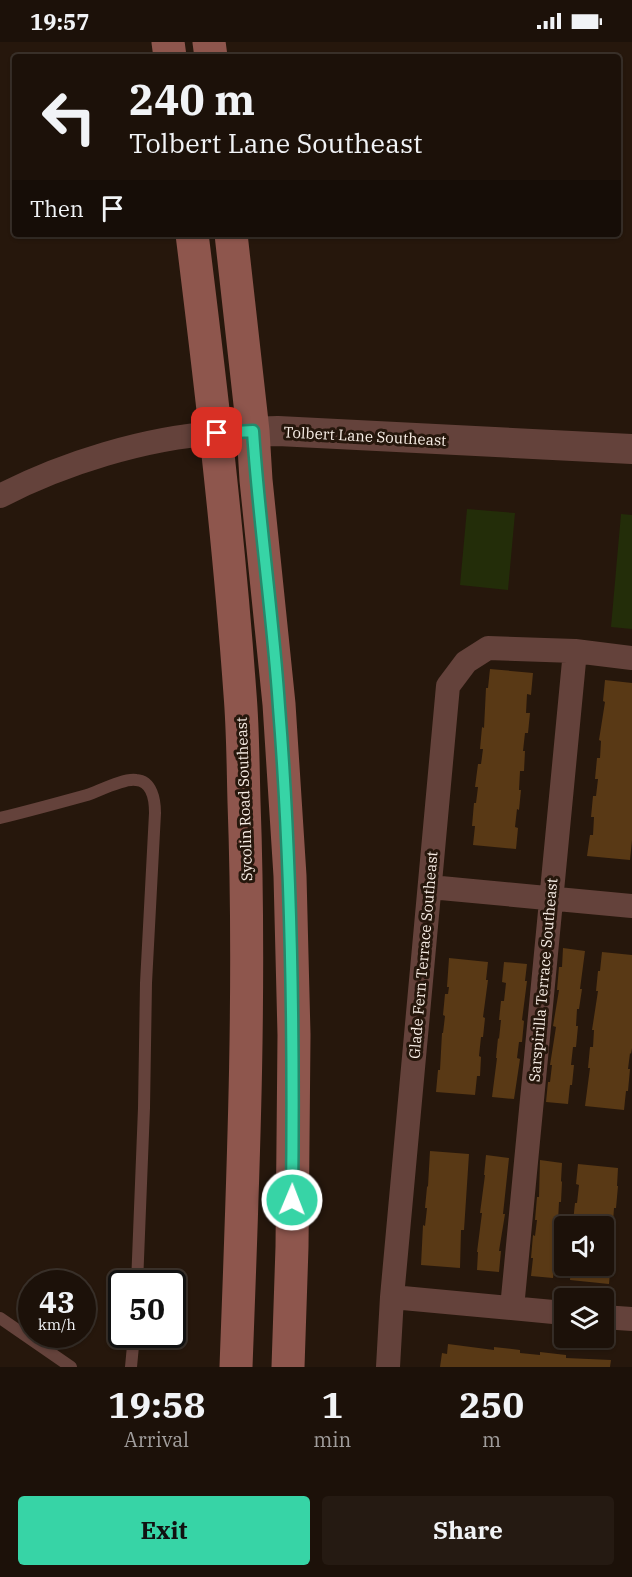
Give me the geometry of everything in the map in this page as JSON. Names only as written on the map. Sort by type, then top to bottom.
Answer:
[{"type":"main road","name":"Sycolin Road Southeast","points":[[192,237],[217,433],[240,695],[247,881],[245,1077],[236,1367]]},
{"type":"main road","points":[[231,237],[253,431],[279,704],[290,876],[294,1035],[292,1247],[288,1367]]},
{"type":"street","name":"Tolbert Lane Southeast","points":[[0,496],[52,472],[93,458],[141,445],[217,433],[278,431],[632,449]]},
{"type":"street","name":"Glade Fern Terrace Southeast","points":[[388,1367],[392,1297],[448,686],[466,662],[488,648],[575,651],[632,658]]},
{"type":"street","name":"Sarspirilla Terrace Southeast","points":[[512,1308],[575,651]]},
{"type":"street","points":[[430,886],[632,906]]},
{"type":"street","points":[[392,1297],[554,1312]]},
{"type":"street","points":[[614,1318],[632,1319]]},
{"type":"lane","points":[[0,818],[88,795],[125,781],[137,780],[146,784],[153,796],[155,813],[146,983],[138,1270]]},
{"type":"lane","points":[[0,1318],[71,1367]]},
{"type":"lane","points":[[131,1367],[133,1348]]},
{"type":"green space","points":[[467,509],[515,513],[508,590],[460,585]]},
{"type":"green space","points":[[621,514],[632,515],[632,629],[611,627]]},
{"type":"building","points":[[490,669],[533,673],[531,695],[527,694],[526,713],[530,713],[523,751],[525,751],[524,771],[520,771],[519,790],[521,790],[515,827],[518,828],[516,849],[473,845],[475,826],[472,826],[478,787],[475,787],[478,764],[481,764],[483,749],[480,749]]},
{"type":"building","points":[[605,680],[632,683],[630,860],[587,856],[590,835],[593,835],[594,817],[591,817],[593,796],[596,796],[598,779],[595,779],[597,758],[600,758],[601,741],[599,740],[605,702],[603,701]]},
{"type":"building","points":[[563,948],[585,951],[580,989],[582,989],[579,1009],[577,1009],[576,1047],[573,1047],[571,1065],[574,1065],[572,1085],[570,1085],[568,1104],[546,1102],[552,1065],[550,1065],[556,1027],[553,1026]]},
{"type":"building","points":[[602,952],[632,955],[632,1048],[624,1110],[585,1106],[590,1047],[593,1047],[594,1030],[592,1030],[598,991],[596,991],[598,971],[600,971]]},
{"type":"building","points":[[449,958],[488,962],[483,1017],[485,1018],[479,1056],[481,1057],[480,1076],[477,1076],[475,1095],[436,1092],[445,1016],[443,1015],[445,994],[448,994],[449,987],[447,987]]},
{"type":"building","points":[[504,962],[527,964],[522,1042],[519,1042],[517,1058],[520,1059],[514,1099],[492,1097],[501,1001],[504,1001],[506,983],[502,982]]},
{"type":"building","points":[[430,1151],[469,1154],[464,1230],[461,1230],[460,1268],[421,1265]]},
{"type":"building","points":[[486,1155],[509,1158],[503,1214],[505,1214],[499,1251],[501,1251],[499,1272],[477,1270]]},
{"type":"building","points":[[540,1160],[562,1163],[561,1202],[559,1202],[558,1216],[554,1216],[553,1278],[531,1276],[533,1235],[535,1236],[537,1197],[539,1197]]},
{"type":"building","points":[[578,1164],[618,1168],[613,1216],[574,1216],[579,1185],[576,1184]]},
{"type":"building","points":[[570,1276],[610,1276],[609,1284],[570,1280]]},
{"type":"building","points":[[448,1344],[494,1350],[494,1347],[520,1350],[520,1353],[540,1355],[540,1352],[566,1355],[566,1358],[611,1360],[610,1367],[440,1367],[442,1353],[447,1354]]},
{"type":"route","points":[[217,433],[253,431],[279,704],[290,876],[294,1035],[292,1200]]}]
